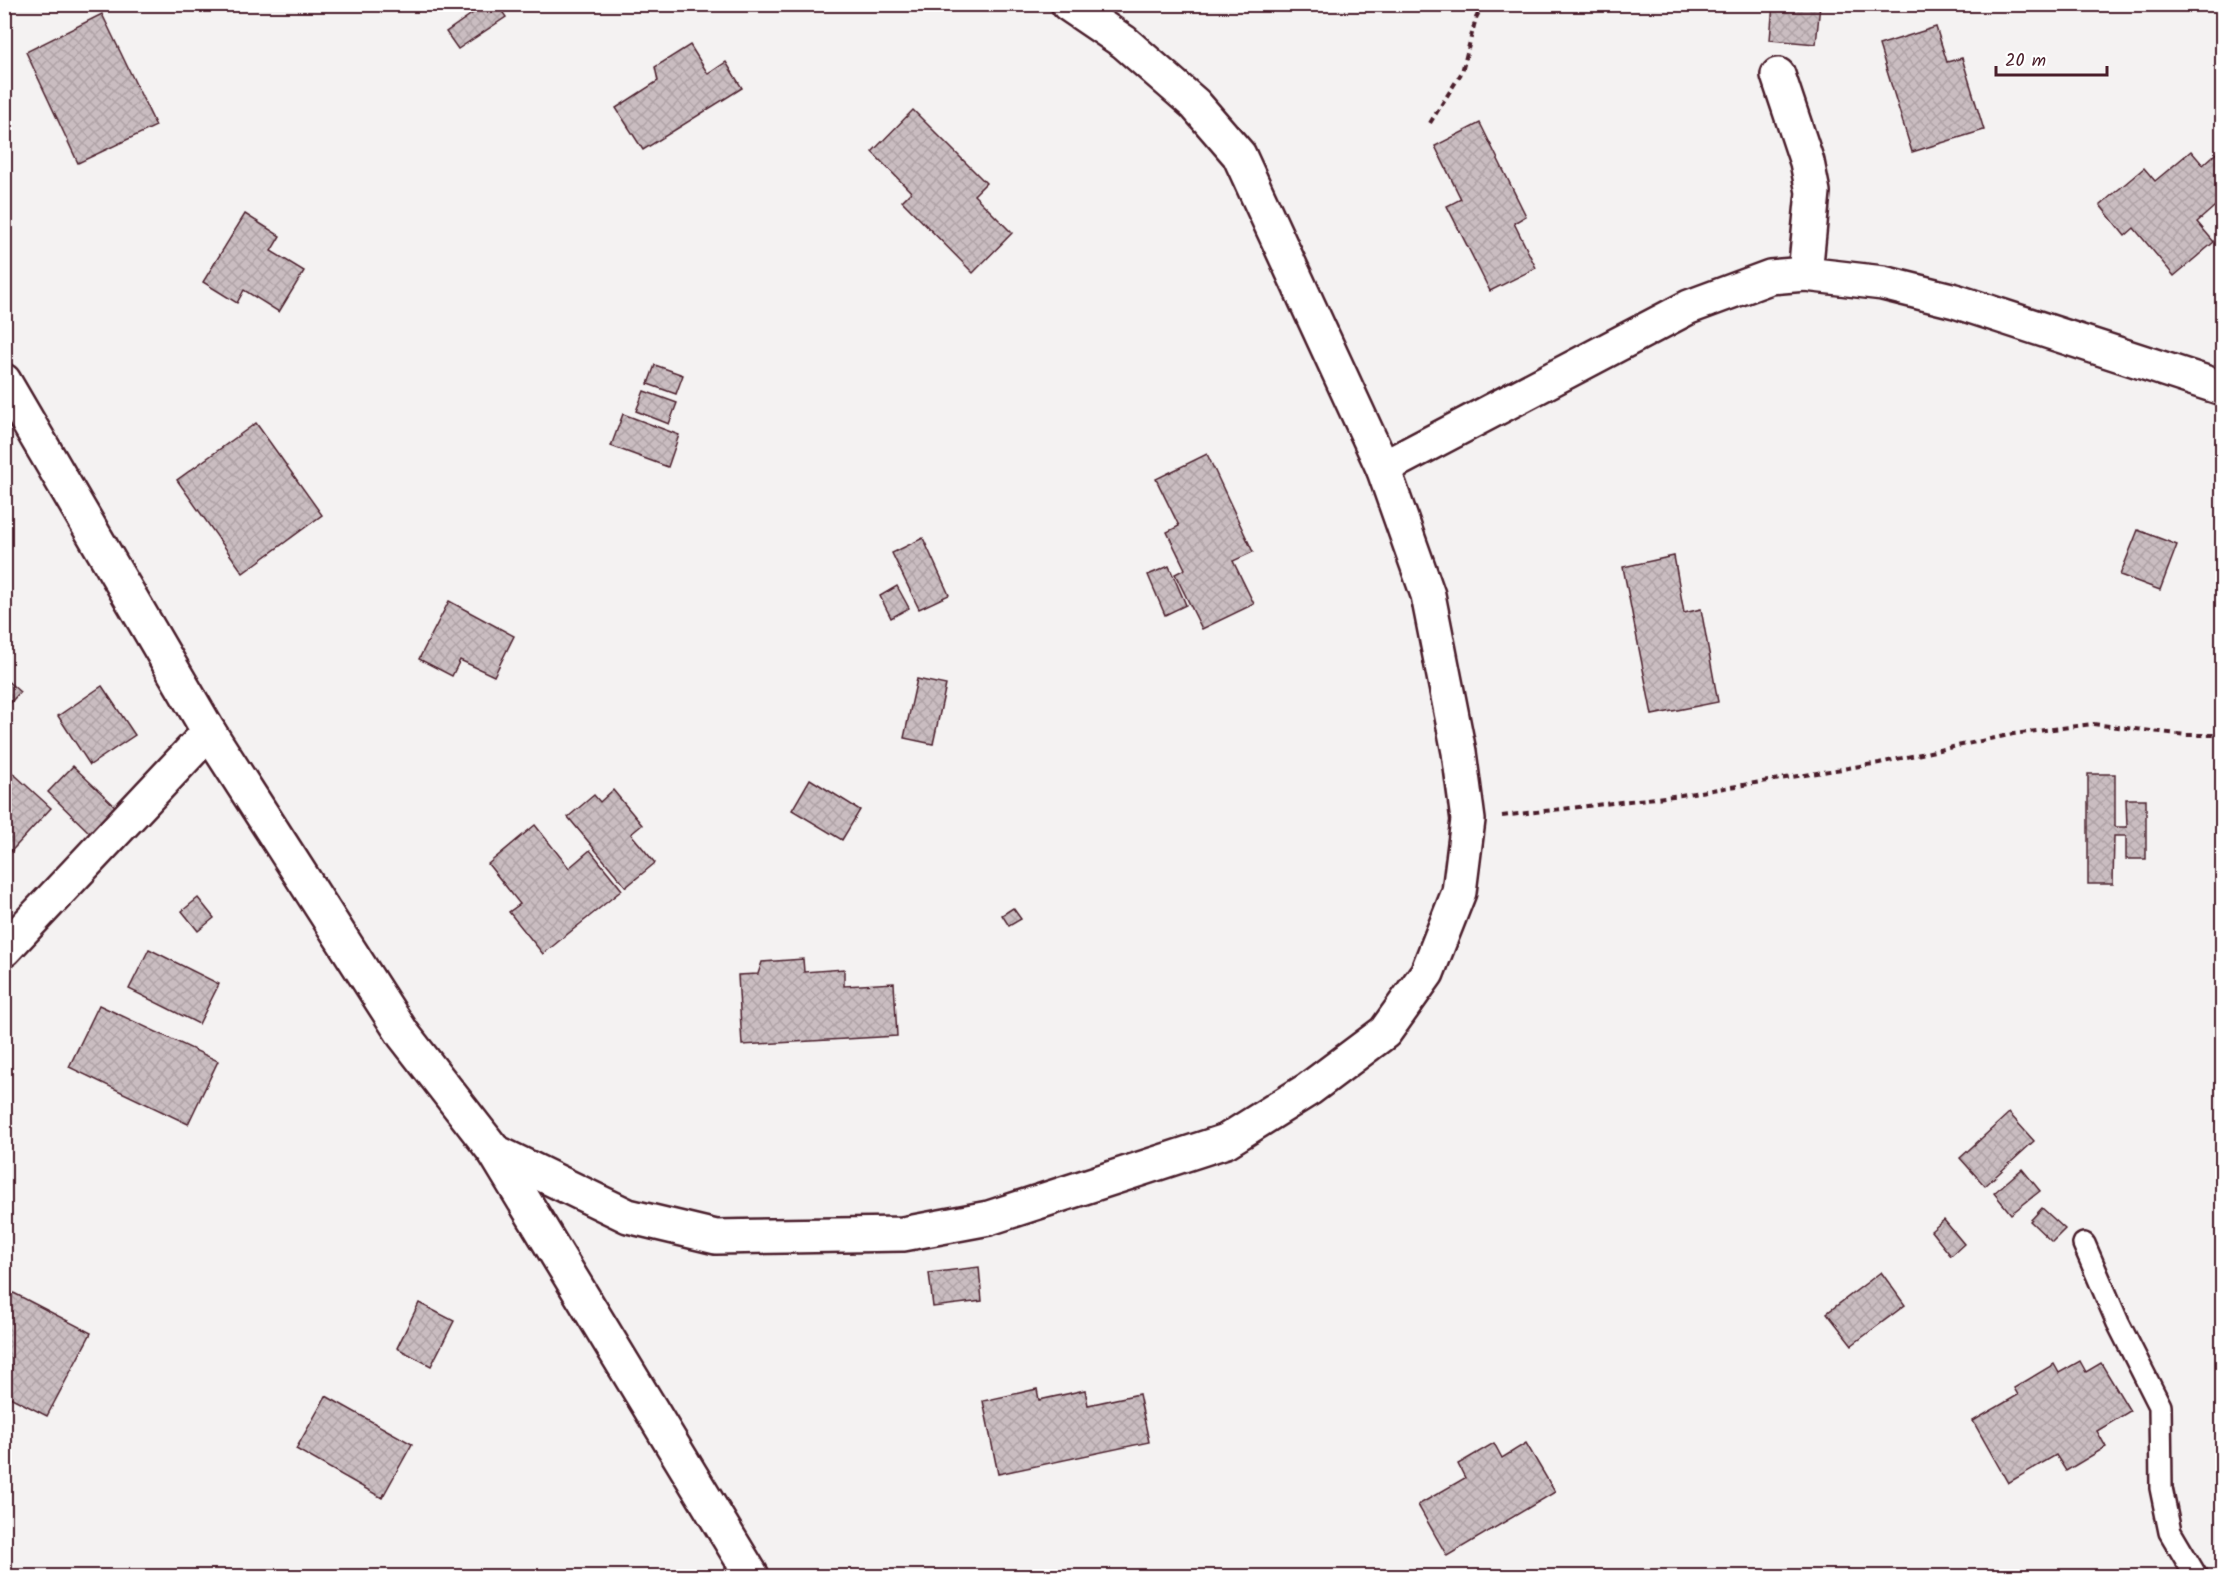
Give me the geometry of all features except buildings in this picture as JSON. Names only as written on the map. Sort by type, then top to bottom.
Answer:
[{"type":"street","points":[[494,1151],[628,1216],[716,1237],[903,1234],[989,1218],[1226,1141],[1309,1089],[1385,1032],[1427,973],[1459,892],[1467,820],[1459,752],[1428,595],[1383,468],[1239,155],[1195,104],[1124,42],[1068,4]]},
{"type":"street","points":[[1778,75],[1807,162],[1813,192],[1805,274]]},
{"type":"street","points":[[1383,468],[1689,307],[1770,277],[1805,274],[1883,283],[1954,301],[2223,388]]},
{"type":"street","points":[[4,381],[209,732],[403,1034],[494,1151],[752,1576]]},
{"type":"street","points":[[4,950],[209,732]]},
{"type":"lane","points":[[2084,1244],[2118,1323],[2160,1406],[2161,1488],[2170,1532],[2196,1576]]},
{"type":"path","points":[[1430,123],[1462,72],[1476,18],[1484,4]]},
{"type":"path","points":[[1467,820],[1681,795],[1879,762],[2013,734],[2093,724],[2186,735],[2223,735]]}]
